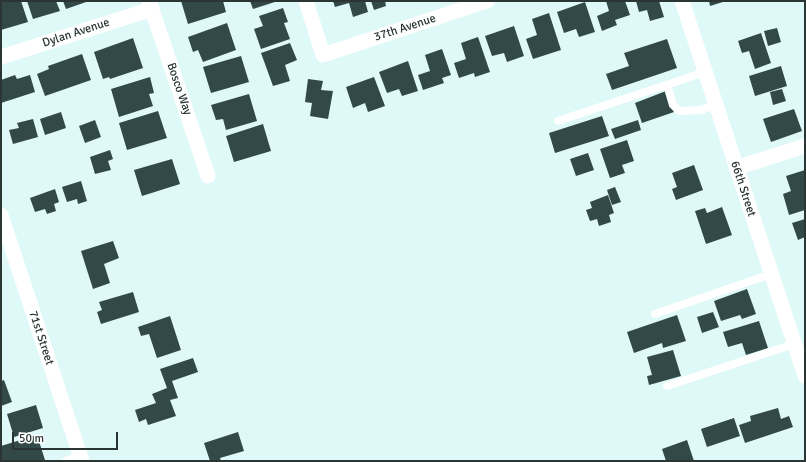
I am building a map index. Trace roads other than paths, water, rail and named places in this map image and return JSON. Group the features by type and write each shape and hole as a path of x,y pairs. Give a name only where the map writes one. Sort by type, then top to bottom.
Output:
{"street":[{"name":"37th Avenue","path":"306,1 323,55 487,1"},
{"name":"66th Street","path":"682,1 805,376"},
{"name":"Dylan Avenue","path":"1,57 151,5"},
{"name":"Bosco Way","path":"151,5 208,176"},
{"path":"736,168 805,146"},
{"name":"71st Street","path":"1,215 81,459"}],"lane":[{"path":"558,121 705,72"},
{"path":"667,85 673,105 679,111 701,110 716,104"},
{"path":"655,314 772,274"},
{"path":"667,386 794,344"},
{"path":"66,461 81,459"}]}
